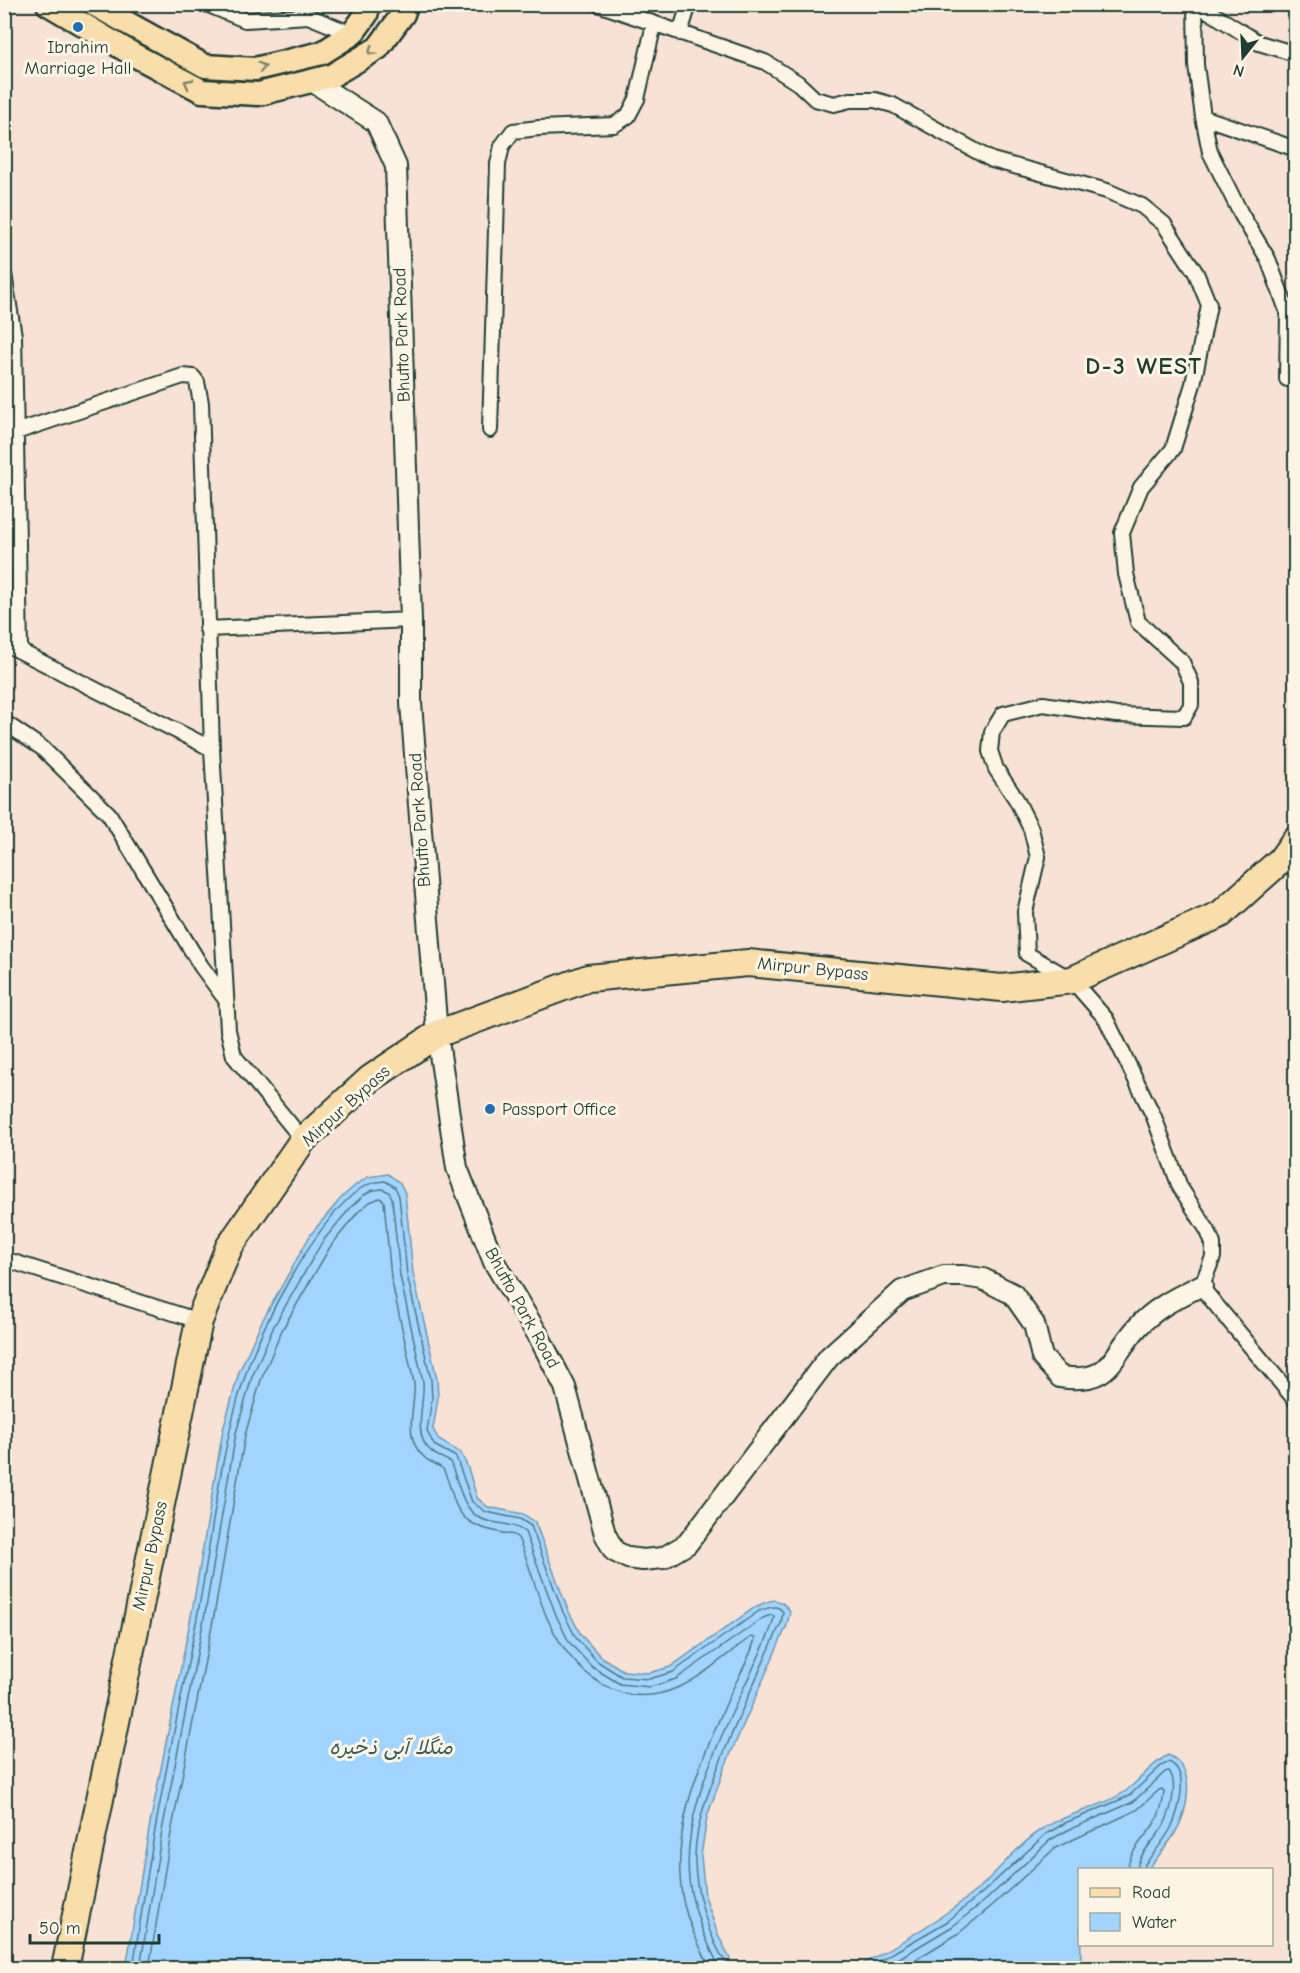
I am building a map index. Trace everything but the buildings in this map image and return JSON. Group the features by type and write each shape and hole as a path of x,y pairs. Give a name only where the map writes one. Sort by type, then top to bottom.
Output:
{"highway":[{"name":"Mirpur Bypass","path":"65,1968 199,1321 230,1247 303,1140 370,1079 437,1034 588,978 748,963 1002,988 1072,980 1221,914 1281,860 1296,839"}],"main road":[{"path":"48,4 136,56 202,91 259,94 331,76 378,48 403,14 406,4"},
{"path":"93,4 205,66 255,69 322,52 352,34 366,15 369,4"}],"street":[{"path":"206,4 245,20 308,16 352,34"},
{"path":"598,4 765,62 798,83 815,99 834,104 850,100 875,100 892,105 992,160 1107,191 1142,206 1164,224 1196,273 1209,305 1193,384 1173,449 1141,487 1122,532 1126,574 1138,622 1182,663 1191,682 1191,705 1184,717 1162,717 1116,715 1043,704 1004,714 992,732 990,750 996,769 1016,798 1030,829 1038,857 1025,912 1027,954 1072,980 1106,1019 1154,1117 1180,1187 1208,1231 1213,1244 1213,1257 1202,1286 1296,1401"},
{"path":"680,33 688,4"},
{"path":"1196,4 1259,43 1296,54"},
{"path":"1196,4 1196,65 1210,152 1241,214 1268,259 1288,314 1287,379"},
{"path":"490,430 498,164 502,146 513,131 614,125 628,116 637,99 654,24"},
{"name":"Bhutto Park Road","path":"312,81 376,122 396,166 411,620 411,703 437,1034 458,1168 494,1262 538,1335 565,1387 605,1534 614,1551 628,1558 643,1560 663,1558 687,1544 830,1357 902,1291 944,1276 963,1276 983,1280 1013,1294 1034,1324 1042,1357 1060,1377 1078,1380 1091,1377 1107,1369 1136,1328 1168,1302 1202,1286"},
{"path":"1203,117 1296,149"},
{"path":"4,274 14,336 20,649"},
{"path":"16,432 183,376 193,376 197,382 201,404 212,749 228,1030 234,1056 303,1140"},
{"path":"207,629 411,620"},
{"path":"4,643 20,649 212,749"},
{"path":"4,722 42,748 109,814 201,966 226,1000"},
{"path":"4,1259 199,1321"}],"water":[{"name":"منگلا آبی ذخیرہ","path":"388,1174 400,1183 405,1193 413,1273 437,1379 438,1398 433,1429 439,1440 461,1453 477,1498 488,1507 523,1514 535,1522 568,1610 581,1635 601,1657 624,1671 649,1673 670,1667 757,1606 775,1600 790,1611 787,1625 724,1769 707,1817 701,1856 705,1896 717,1932 732,1963 737,1968 126,1968 149,1829 193,1606 223,1430 239,1372 262,1321 311,1234 342,1197 357,1184 368,1177"},
{"path":"1168,1755 1184,1770 1188,1791 1183,1815 1174,1835 1149,1868 1078,1868 1078,1946 1081,1946 1081,1968 855,1968 918,1932 963,1901 1044,1828 1117,1796 1127,1790"}],"place":[{"name":"Ibrahim Marriage Hall","path":"78,27"},
{"name":"Passport Office","path":"490,1109"}],"district":[{"name":"D-3 WEST","path":"1144,366"}]}
